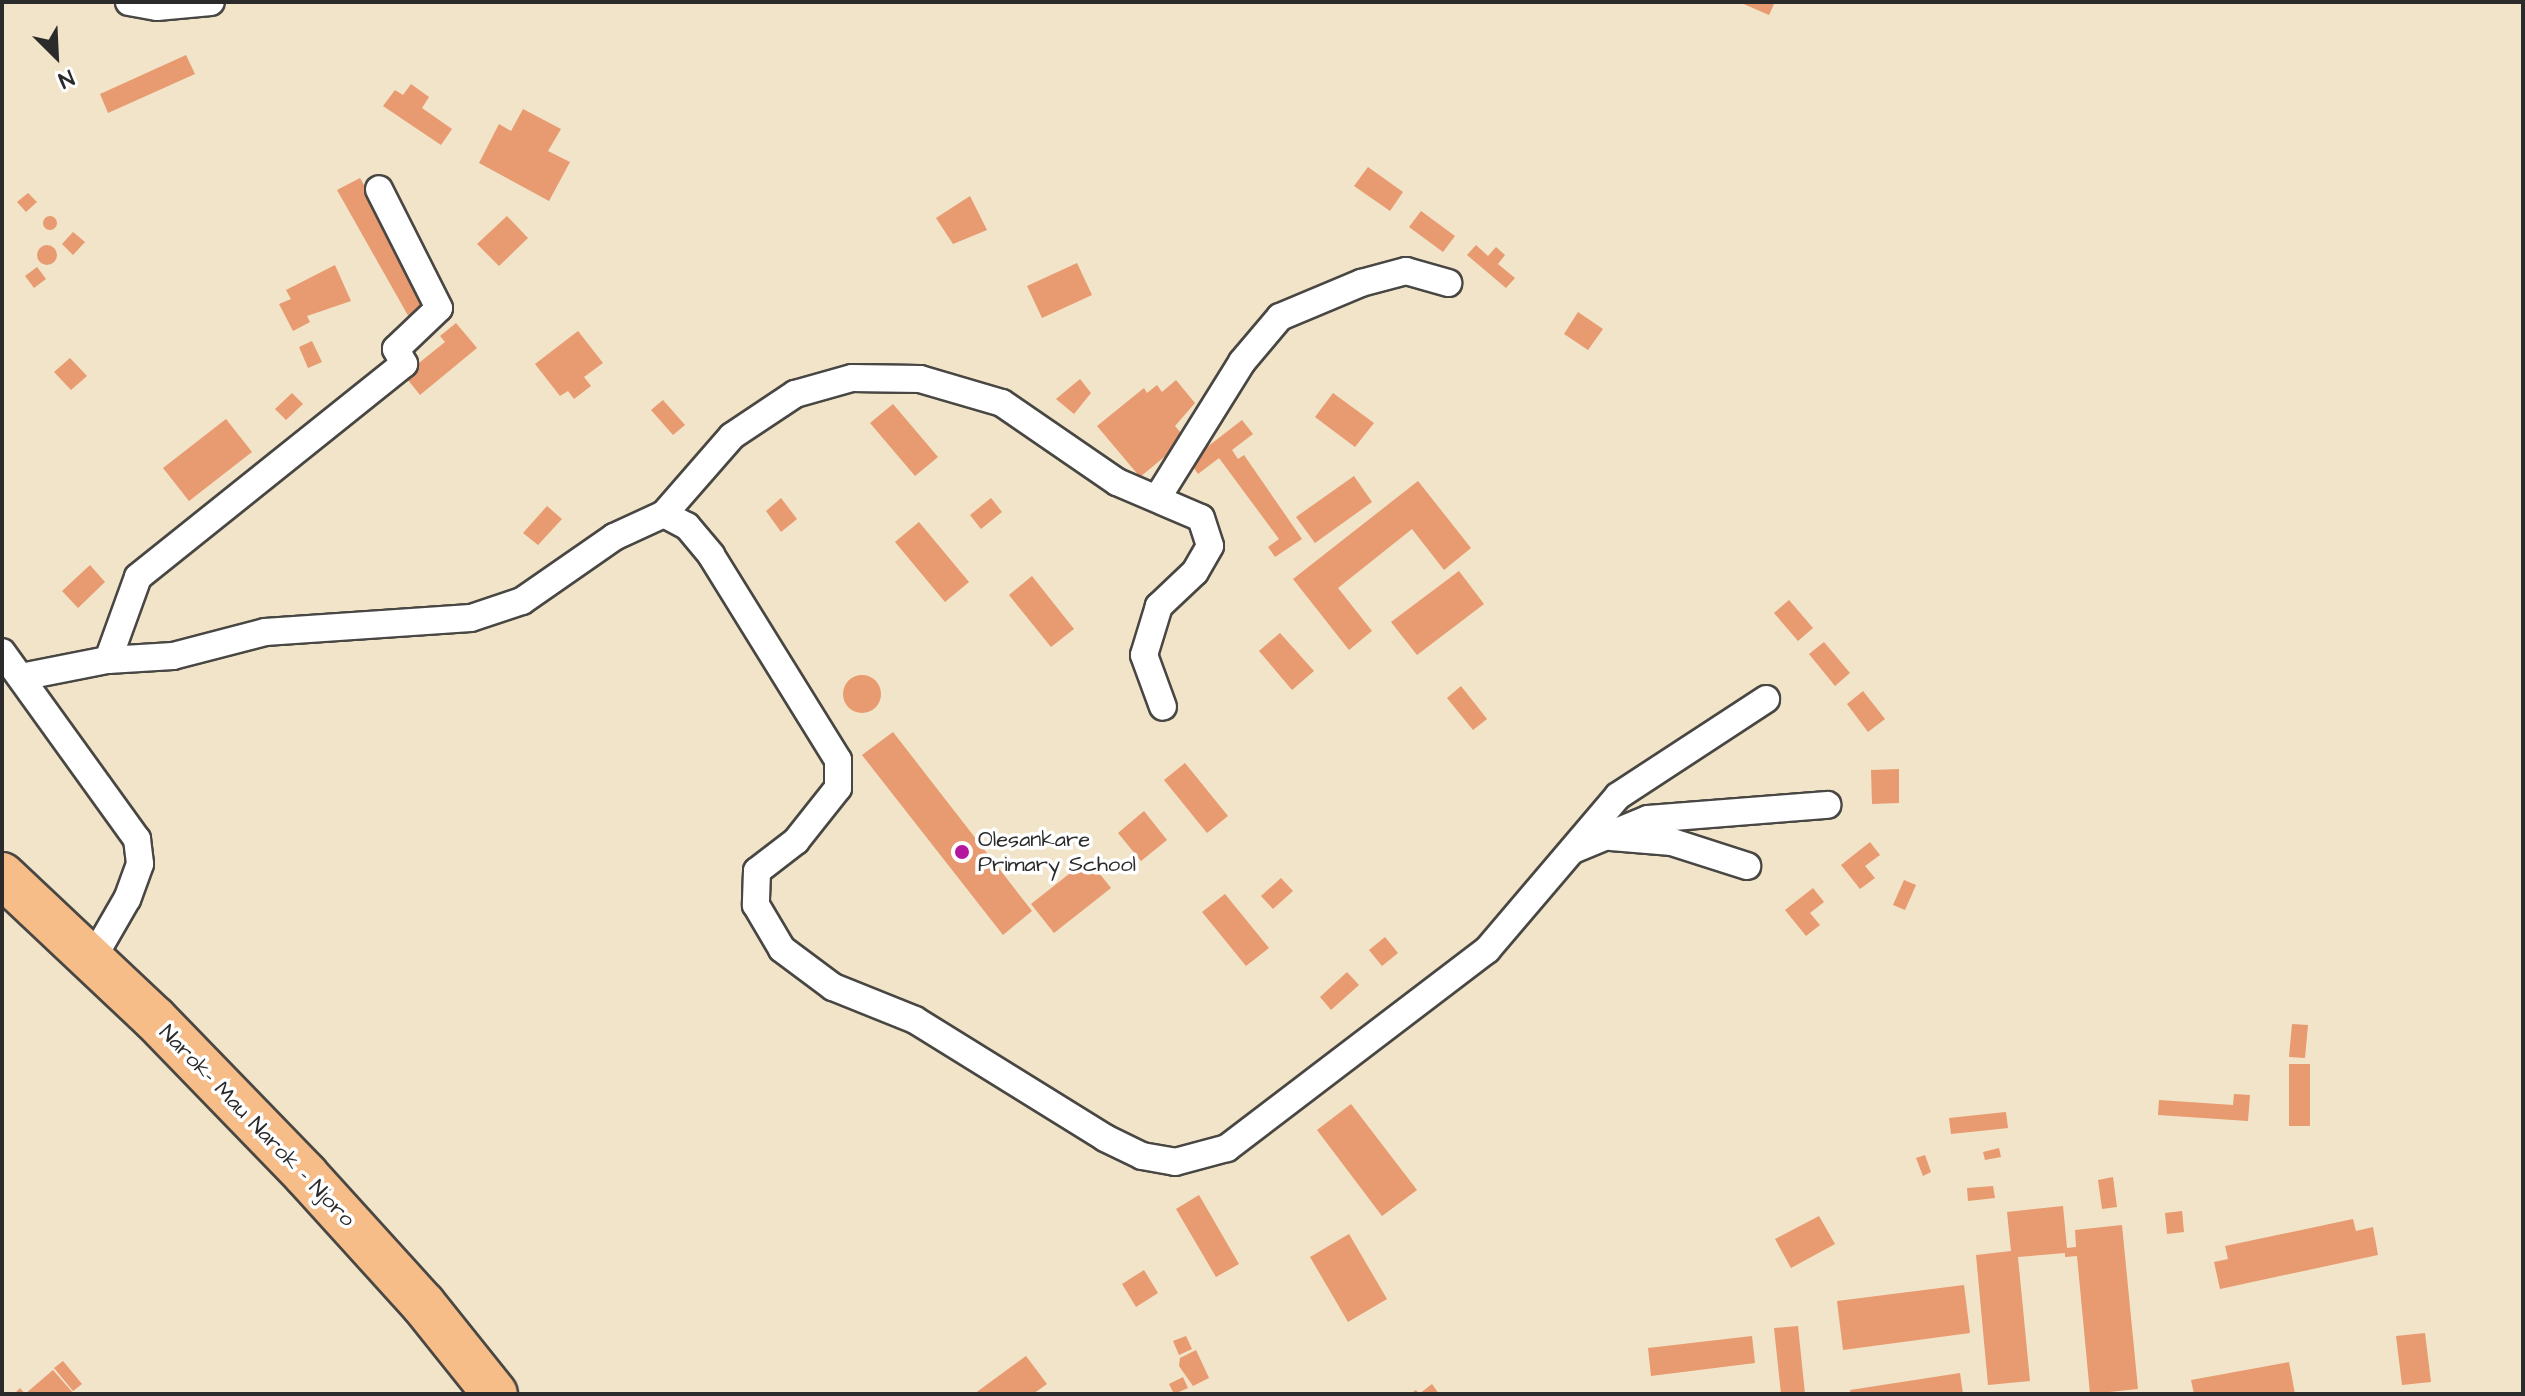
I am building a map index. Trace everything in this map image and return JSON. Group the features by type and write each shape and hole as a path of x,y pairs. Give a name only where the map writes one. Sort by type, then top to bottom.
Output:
{"highway":[{"name":"Narok- Mau Narok - Njoro","path":"2,875 93,958 355,1227 495,1394"}],"street":[{"path":"129,2 157,7 211,2"},
{"path":"108,660 138,577 394,376 404,364 396,349 439,308 379,189"},
{"path":"1158,497 1242,362 1280,317 1406,271 1448,283"},
{"path":"21,677 108,660 173,656 265,632 471,618 522,601 614,537 664,514 732,436 795,394 852,378 920,379 1002,403 1117,482 1201,518 1210,546 1195,572 1159,606 1144,655 1163,707"},
{"path":"664,514 687,526 711,555 838,760 838,788 796,841 757,871 756,905 782,949 833,987 915,1020 1055,1109 1142,1156 1175,1162 1239,1139 1487,950 1566,853 1618,796 1766,699"},
{"path":"2,652 137,839 140,864 127,899 93,958"},
{"path":"1566,853 1648,819 1827,805"},
{"path":"1607,836 1672,842 1747,866"}],"building":[{"path":"1739,2 1775,2 1769,15"},
{"path":"186,55 195,74 108,113 100,94"},
{"path":"411,84 429,97 422,108 452,129 441,145 383,106 395,90 403,95"},
{"path":"523,109 561,129 548,151 570,162 549,201 479,163 499,124 511,131"},
{"path":"1368,167 1403,192 1390,211 1354,186"},
{"path":"360,178 432,306 410,319 337,190"},
{"path":"28,193 37,202 26,212 17,202"},
{"path":"970,196 987,230 953,244 936,218"},
{"path":"1421,211 1455,236 1443,252 1409,227"},
{"path":"50,216 57,223 50,230 43,223"},
{"path":"507,216 528,238 499,266 477,244"},
{"path":"73,232 85,242 73,255 62,244"},
{"path":"43,245 51,245 57,255 51,265 43,265 37,259 37,251"},
{"path":"1476,245 1488,256 1496,247 1505,255 1498,264 1515,278 1506,288 1467,255"},
{"path":"1077,263 1092,295 1042,318 1027,286"},
{"path":"335,265 351,301 307,316 310,322 293,331 279,304 291,299 286,290"},
{"path":"37,267 46,279 34,288 25,276"},
{"path":"1578,312 1603,329 1588,350 1564,334"},
{"path":"456,323 477,348 420,395 404,375 445,342 440,336"},
{"path":"578,331 603,363 584,377 591,386 574,399 568,391 560,396 535,364"},
{"path":"312,341 322,362 308,368 299,347"},
{"path":"70,358 87,376 71,390 54,372"},
{"path":"1080,379 1091,393 1074,414 1056,399"},
{"path":"1176,380 1195,403 1175,426 1186,439 1140,477 1097,426 1144,388 1147,393 1157,385 1162,392"},
{"path":"292,393 303,404 286,420 275,409"},
{"path":"1333,393 1374,423 1355,447 1315,417"},
{"path":"663,400 685,425 673,435 651,410"},
{"path":"893,404 938,457 915,476 870,423"},
{"path":"226,419 252,452 189,501 163,468"},
{"path":"1242,420 1253,434 1232,450 1238,459 1244,455 1302,539 1275,557 1268,547 1279,539 1219,458 1198,474 1189,461"},
{"path":"1354,476 1372,502 1315,543 1296,517"},
{"path":"1418,481 1471,548 1444,570 1412,529 1338,588 1372,631 1349,650 1293,579"},
{"path":"781,498 797,519 781,532 766,511"},
{"path":"991,498 1002,512 981,529 970,515"},
{"path":"547,506 562,519 538,545 523,533"},
{"path":"919,522 969,582 945,602 895,542"},
{"path":"90,565 105,582 78,608 62,591"},
{"path":"1459,571 1484,604 1417,655 1391,622"},
{"path":"1032,576 1074,629 1051,647 1009,595"},
{"path":"1789,600 1813,628 1798,641 1774,613"},
{"path":"1280,633 1314,671 1292,690 1259,651"},
{"path":"1824,642 1850,673 1835,686 1809,654"},
{"path":"862,675 875,681 881,694 875,707 862,713 849,707 843,694 849,681"},
{"path":"1461,686 1487,719 1473,730 1447,698"},
{"path":"1863,691 1885,719 1868,732 1847,704"},
{"path":"893,732 1032,911 1003,935 862,755"},
{"path":"1185,763 1228,816 1207,833 1164,780"},
{"path":"1899,769 1899,803 1872,804 1871,770"},
{"path":"1144,811 1167,840 1141,861 1118,833"},
{"path":"1870,842 1880,855 1865,866 1875,878 1860,889 1841,865"},
{"path":"1088,859 1111,888 1054,933 1031,904"},
{"path":"1281,878 1293,891 1273,909 1261,896"},
{"path":"1904,880 1916,885 1905,910 1893,905"},
{"path":"1813,888 1824,902 1810,913 1820,925 1806,936 1785,910"},
{"path":"1225,894 1269,948 1246,966 1202,912"},
{"path":"1385,937 1398,953 1382,966 1369,950"},
{"path":"1347,972 1359,985 1331,1010 1320,997"},
{"path":"2292,1024 2308,1025 2305,1058 2289,1057"},
{"path":"2289,1064 2310,1064 2310,1126 2289,1126"},
{"path":"2234,1094 2250,1095 2248,1121 2158,1115 2159,1100 2233,1105"},
{"path":"1351,1104 1417,1190 1382,1216 1317,1130"},
{"path":"2006,1112 2008,1128 1951,1134 1949,1118"},
{"path":"1999,1148 2001,1157 1985,1160 1983,1152"},
{"path":"1925,1155 1931,1172 1923,1176 1916,1158"},
{"path":"2113,1177 2117,1207 2102,1209 2098,1180"},
{"path":"1993,1186 1995,1198 1968,1201 1967,1188"},
{"path":"1199,1195 1239,1264 1216,1277 1176,1209"},
{"path":"2063,1206 2067,1248 2076,1247 2075,1230 2122,1225 2138,1389 2090,1394 2077,1256 2065,1257 2065,1253 2018,1257 2030,1381 1988,1385 1976,1255 2011,1251 2007,1212"},
{"path":"2182,1211 2184,1232 2167,1234 2165,1213"},
{"path":"1819,1216 1835,1244 1791,1268 1775,1239"},
{"path":"2353,1219 2356,1231 2373,1227 2378,1255 2220,1289 2214,1262 2228,1259 2225,1246"},
{"path":"1349,1234 1387,1299 1348,1322 1310,1257"},
{"path":"1144,1270 1158,1293 1136,1307 1122,1284"},
{"path":"1964,1285 1970,1333 1843,1350 1837,1301"},
{"path":"1798,1326 1805,1394 1781,1394 1774,1328"},
{"path":"2425,1333 2431,1382 2402,1385 2396,1336"},
{"path":"1186,1336 1192,1349 1179,1355 1173,1341"},
{"path":"1752,1336 1755,1363 1651,1376 1648,1348"},
{"path":"1196,1350 1209,1378 1193,1386 1179,1366 1180,1358"},
{"path":"1026,1356 1047,1384 1033,1394 974,1394"},
{"path":"63,1361 82,1384 73,1391 54,1368"},
{"path":"2289,1362 2295,1394 2194,1394 2191,1380"},
{"path":"53,1370 74,1394 25,1394"},
{"path":"1960,1373 1963,1394 1851,1394 1850,1390"},
{"path":"1183,1377 1188,1388 1174,1394 1169,1384"},
{"path":"1432,1384 1439,1394 1419,1394"}],"place":[{"name":"Olesankare Primary School","path":"962,852"}]}
